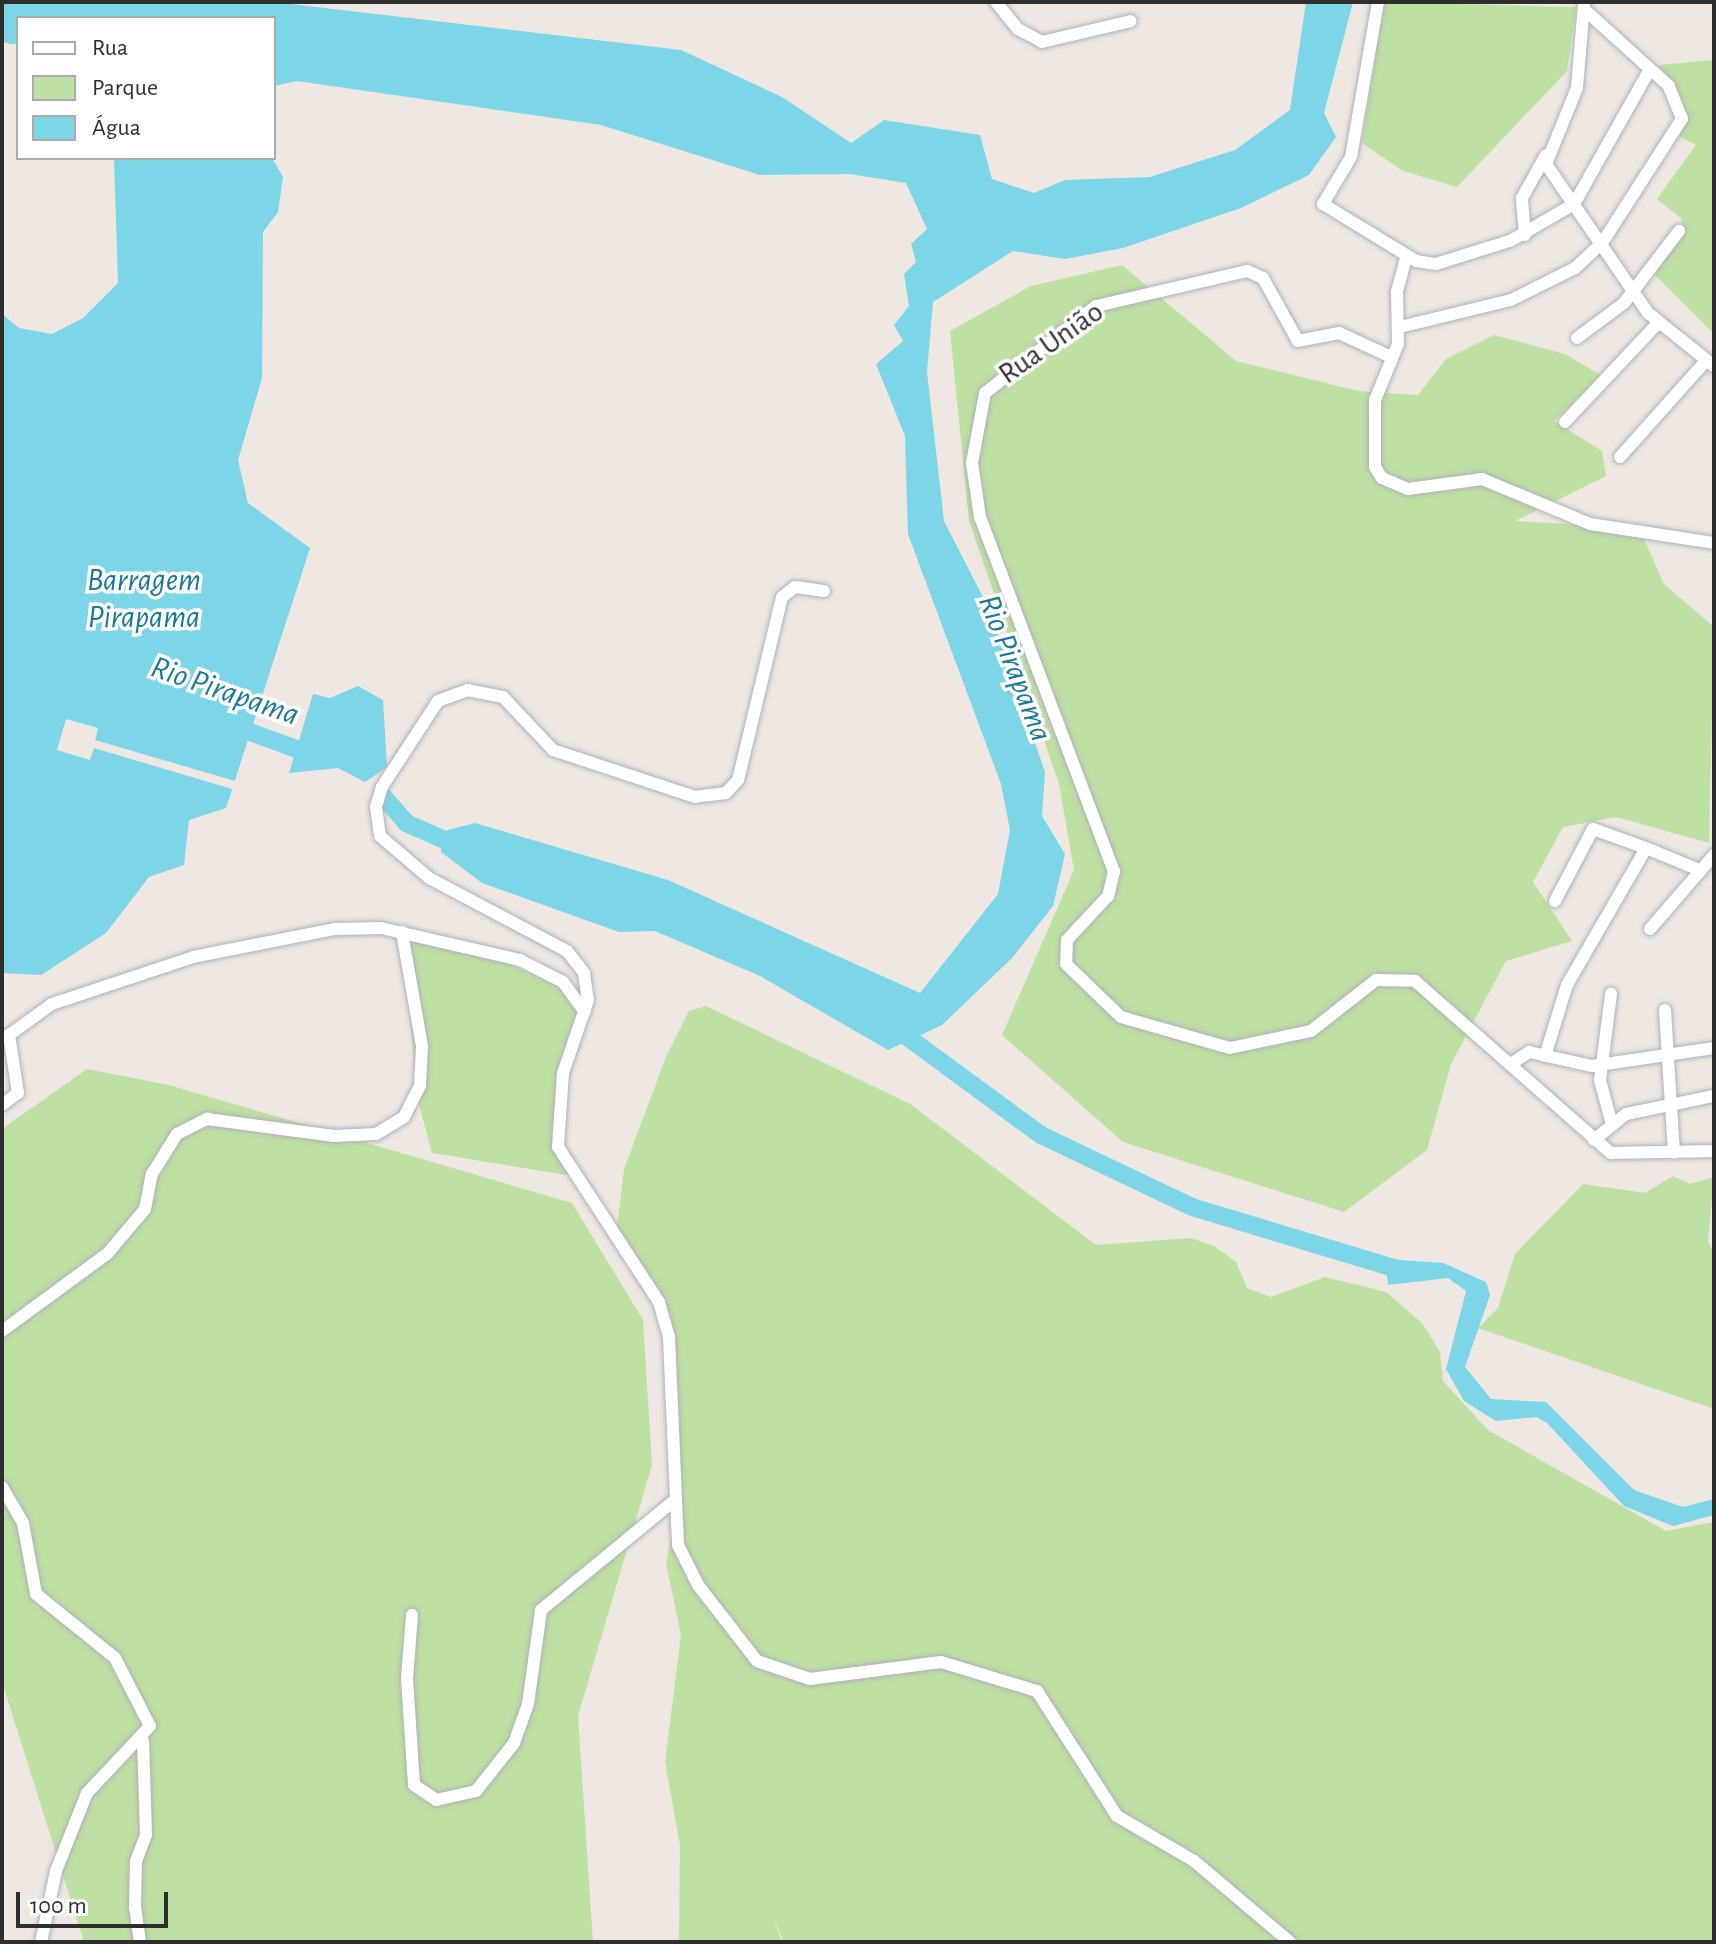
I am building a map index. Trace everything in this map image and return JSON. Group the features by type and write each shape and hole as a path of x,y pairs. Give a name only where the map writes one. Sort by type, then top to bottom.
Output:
{"street":[{"path":"996,2 1018,29 1042,42 1131,21"},
{"path":"1378,2 1351,157 1324,201 1332,214 1406,258 1436,264 1525,235 1574,204 1649,71"},
{"path":"1400,327 1529,294 1602,243 1683,116 1669,86 1649,71 1584,6"},
{"path":"1525,235 1522,198 1577,88 1575,58 1584,6"},
{"path":"1546,155 1574,204 1636,287 1658,323 1709,364 1620,457"},
{"path":"1577,338 1636,287 1679,231"},
{"path":"1406,258 1397,292 1400,327 1375,400 1375,467 1388,482 1417,488 1482,479 1590,524 1714,543"},
{"name":"Rua União","path":"1389,356 1339,333 1298,341 1263,278 1251,272 1119,298 1076,319 990,386 979,412 973,479 999,578 1114,871 1108,896 1063,951 1090,995 1152,1030 1230,1048 1311,1031 1376,980 1415,981 1435,995 1511,1064"},
{"path":"1565,422 1658,323"},
{"path":"824,591 795,587 782,597 738,780 719,796 695,797 553,750 503,697 468,690 438,701 382,787 376,819 385,845 429,878 567,951 584,973 585,1012 563,1073 556,1137 565,1164 666,1321 675,1500 686,1564 765,1667 810,1679 941,1662 1037,1691 1117,1816 1225,1884 1290,1942"},
{"path":"1555,901 1593,829 1697,869"},
{"path":"1545,1056 1567,985 1646,848"},
{"path":"1650,929 1697,869 1714,855"},
{"path":"2,1105 18,1093 9,1035 52,1004 228,949 358,926 402,932 520,960 563,982 585,1012"},
{"path":"2,1331 108,1253 145,1209 152,1174 177,1134 207,1119 334,1136 376,1134 404,1117 420,1085 422,1046 402,932"},
{"path":"1611,994 1601,1065 1611,1121"},
{"path":"1665,1010 1664,1058 1674,1153"},
{"path":"1714,1048 1664,1058 1601,1065 1523,1053 1511,1064 1594,1140 1618,1156 1714,1151"},
{"path":"1594,1140 1611,1121 1670,1102 1714,1096"},
{"path":"2,1487 23,1523 36,1594 53,1615 115,1658 150,1726 143,1741 87,1793 56,1871 41,1942"},
{"path":"412,1615 407,1679 414,1785 436,1800 476,1791 514,1743 528,1704 541,1610 675,1500"},
{"path":"140,1942 135,1907 136,1861 146,1835 143,1741"}],"green space":[{"path":"1384,2 1576,7 1567,71 1457,187 1403,171 1362,143"},
{"path":"1714,60 1714,334 1654,274 1684,233 1681,218 1657,199 1696,145 1677,135 1687,117 1659,65"},
{"path":"1122,265 1236,361 1358,391 1418,395 1446,359 1494,335 1565,354 1602,376 1554,421 1602,451 1606,476 1515,521 1639,528 1664,584 1714,627 1709,843 1616,817 1563,827 1533,882 1572,941 1506,961 1451,1064 1427,1150 1344,1212 1123,1142 1002,1035 1074,870 1059,784 969,521 950,331 1031,286"},
{"path":"403,934 475,948 588,1000 554,1120 573,1176 432,1153 417,1097"},
{"path":"706,1006 910,1104 1096,1245 1191,1238 1214,1246 1236,1262 1247,1288 1271,1297 1325,1277 1386,1292 1422,1323 1440,1352 1443,1381 1488,1430 1666,1531 1714,1522 1714,1942 784,1942 772,1916 782,1942 679,1942 680,1845 665,1762 681,1635 666,1563 676,1511 666,1321 616,1237 624,1169 666,1057 689,1011"},
{"path":"87,1069 169,1085 572,1203 643,1320 652,1465 578,1716 593,1942 84,1942 2,1682 2,1129"},
{"path":"1673,1176 1690,1184 1714,1177 1708,1241 1714,1253 1714,1409 1478,1328 1498,1308 1515,1254 1583,1184 1645,1193"}],"water":[{"path":"2,2 274,2 681,50 782,97 851,143 884,120 980,135 992,179 1034,193 1065,180 1150,177 1235,150 1290,110 1306,2 1353,2 1324,113 1336,137 1309,175 1241,208 1123,248 1065,259 1013,251 933,302 927,372 944,521 989,609 1045,772 1042,816 1065,854 1053,906 1012,958 942,1025 888,1050 760,976 655,931 619,932 482,883 441,852 444,831 475,823 668,880 920,993 998,894 1010,830 1001,784 908,534 905,436 876,364 903,341 894,325 909,306 904,274 916,262 911,244 927,229 906,183 850,174 760,175 601,125 297,81 276,86 276,16 16,16 16,44 2,41"},
{"name":"Barragem Pirapama","path":"114,160 273,160 283,177 278,212 263,232 262,378 238,460 248,503 310,548 226,808 189,820 184,865 149,877 106,933 41,975 2,973 2,314 19,328 52,334 83,318 118,283"},
{"path":"358,686 383,700 387,767 365,782 338,768 289,773 313,694 330,698"},
{"path":"1385,1259 1443,1263 1486,1282 1490,1295 1465,1367 1491,1399 1546,1402 1634,1490 1683,1507 1714,1499 1714,1515 1673,1526 1624,1506 1547,1423 1536,1417 1496,1421 1464,1401 1446,1369 1466,1291 1448,1278 1388,1285"}],"pier":[{"path":"66,719 98,728 95,740 235,781 232,789 94,748 90,760 57,750"}],"waterway":[{"name":"Rio Pirapama","path":"228,724 316,756"},
{"name":"Rio Pirapama","path":"382,795 406,823 463,848"},
{"path":"891,1025 1041,1135 1192,1207 1407,1272"}]}
